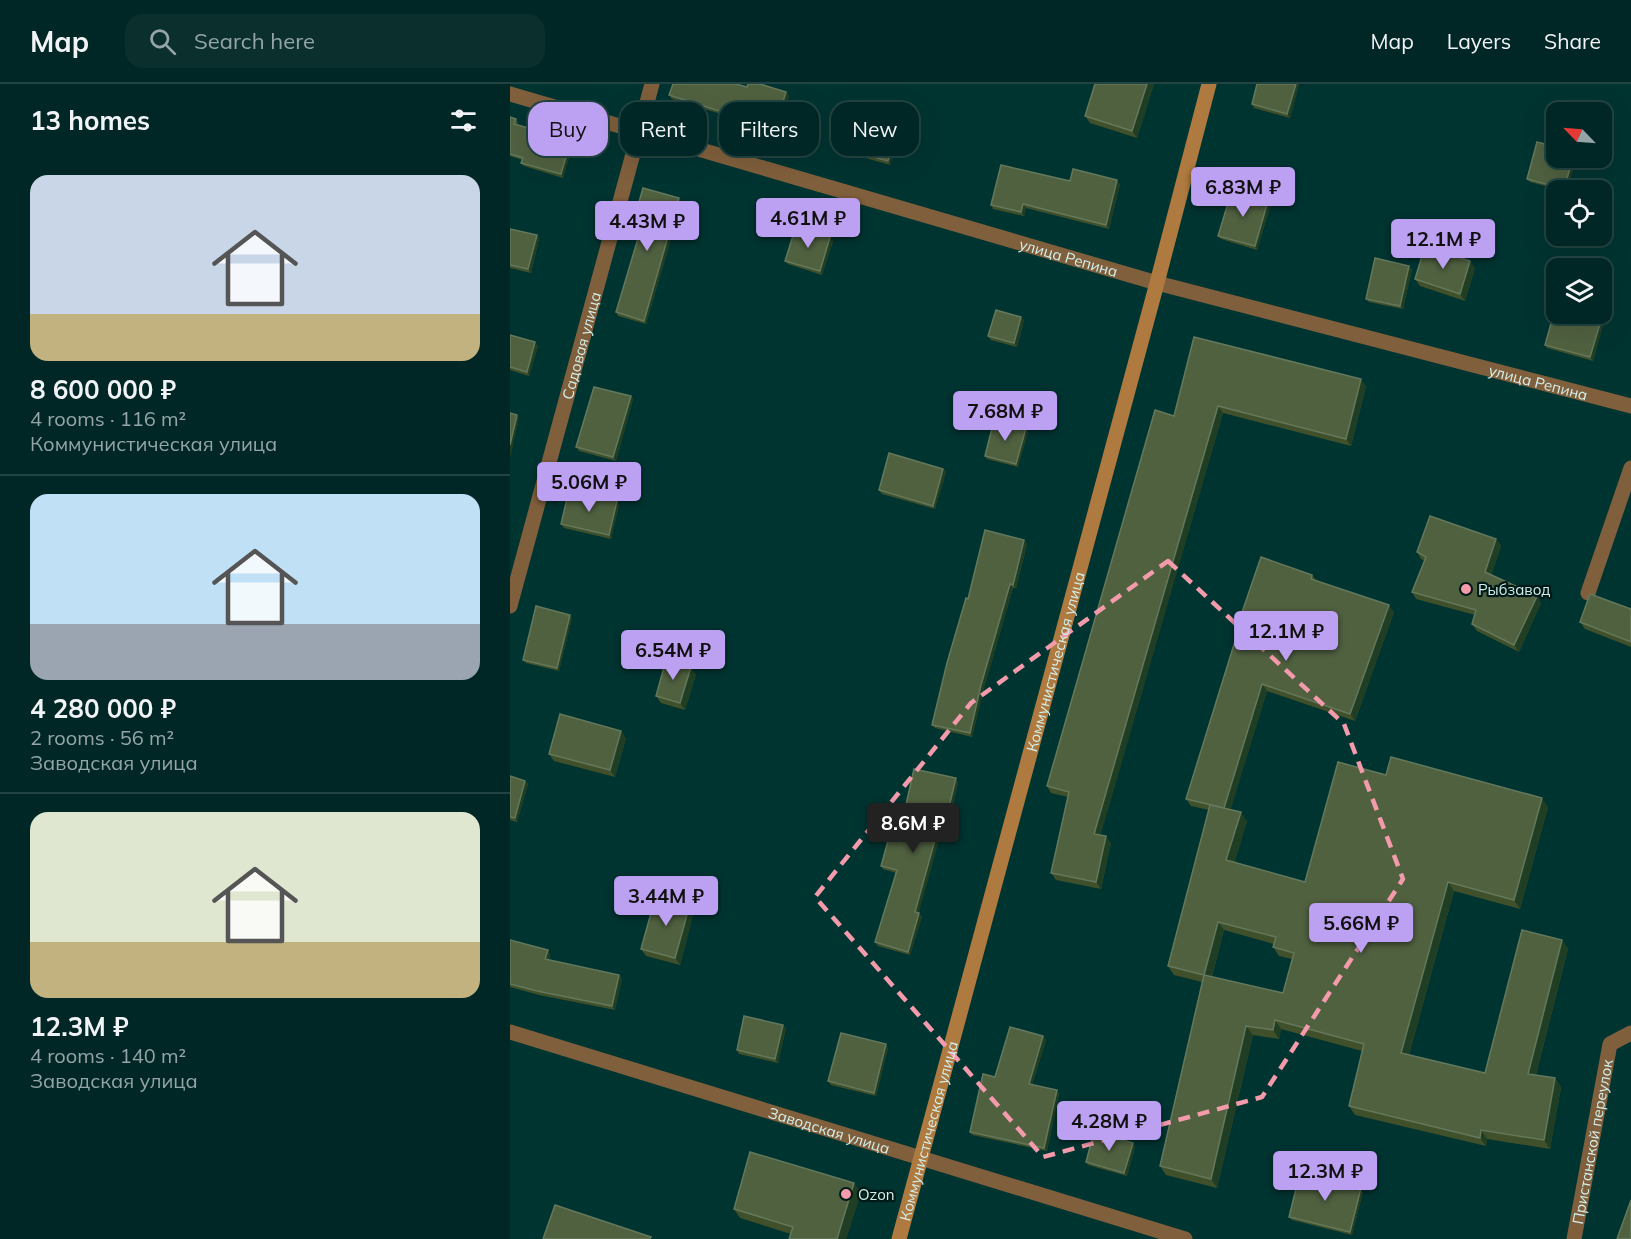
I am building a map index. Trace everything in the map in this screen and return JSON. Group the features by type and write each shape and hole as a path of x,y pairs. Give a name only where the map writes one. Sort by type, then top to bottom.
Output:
{"street":[{"name":"Садовая улица","path":"648,102 652,84"},
{"name":"Коммунистическая улица","path":"899,1239 1209,84"},
{"name":"улица Репина","path":"510,94 620,127"},
{"name":"улица Репина","path":"707,152 1157,283 1631,406"},
{"name":"Садовая улица","path":"510,606 634,156"},
{"path":"1588,593 1631,468"},
{"name":"Заводская улица","path":"510,1032 1185,1239"},
{"name":"Пристанской переулок","path":"1574,1239 1610,1044 1631,1033"}],"highlighted area":[{"path":"1168,561 1344,724 1403,879 1262,1097 1043,1157 815,897 971,703"}],"building":[{"path":"673,84 736,84 747,87 748,84 760,84 786,92 783,102 719,102 719,111 707,107 707,102 691,102 669,95"},
{"path":"1095,84 1147,84 1132,131 1085,116"},
{"path":"1257,84 1296,84 1287,114 1252,104"},
{"path":"510,117 516,119 514,124 528,128 528,156 566,156 561,174 521,163 523,158 510,154"},
{"path":"1537,142 1546,144 1546,168 1570,168 1567,180 1546,180 1546,184 1527,179"},
{"path":"870,156 889,156 888,161"},
{"path":"1001,165 1070,181 1073,169 1117,180 1106,225 1023,204 1021,212 991,205"},
{"path":"643,188 679,198 644,321 616,312 642,225 633,223"},
{"path":"1232,190 1268,201 1255,246 1218,236"},
{"path":"796,226 830,237 820,271 785,261"},
{"path":"510,229 537,235 528,269 510,265"},
{"path":"1425,246 1470,261 1460,294 1415,279"},
{"path":"1375,258 1409,266 1400,306 1366,299"},
{"path":"996,310 1021,317 1014,343 988,336"},
{"path":"1551,324 1600,324 1590,357 1545,345"},
{"path":"510,335 535,342 527,372 510,367"},
{"path":"1194,337 1361,379 1346,439 1218,406 1094,834 1106,836 1096,882 1051,873 1069,792 1047,786 1155,410 1174,416"},
{"path":"594,387 631,396 613,457 576,447"},
{"path":"510,413 517,415 510,445"},
{"path":"994,420 1026,428 1016,464 985,456"},
{"path":"889,453 943,469 933,506 879,490"},
{"path":"569,490 617,501 609,535 561,524"},
{"name":"Рыбзавод","path":"1430,516 1496,539 1485,572 1537,596 1514,645 1472,624 1476,610 1412,592 1426,557 1417,552"},
{"path":"985,530 1024,540 1013,585 1010,584 981,685 970,733 932,725"},
{"path":"1261,557 1312,575 1311,579 1389,605 1350,714 1262,684 1224,808 1186,799 1241,622 1239,621"},
{"path":"1590,594 1631,609 1631,642 1580,622"},
{"path":"536,606 570,615 557,668 523,660"},
{"path":"666,660 691,667 680,703 656,696"},
{"path":"560,714 621,731 610,770 549,754"},
{"path":"1391,757 1542,798 1514,900 1448,882 1401,1053 1485,1073 1522,930 1562,940 1528,1074 1555,1078 1544,1140 1481,1130 1480,1138 1349,1106 1364,1044 1275,1020 1273,1030 1246,1026 1211,1179 1160,1166 1204,975 1168,966 1210,805 1241,812 1226,860 1305,882 1338,762 1386,775","holes":["1218,922 1276,937 1273,947 1294,953 1283,993 1204,975"]},
{"path":"914,769 956,778 946,819 941,818 915,912 919,913 908,952 875,942 897,870 881,866 895,816 903,818"},
{"path":"510,776 525,781 515,818 510,817"},
{"path":"656,895 690,904 675,958 641,949"},
{"path":"510,940 548,950 545,959 619,975 612,1006 510,984"},
{"path":"744,1016 783,1025 775,1059 737,1050"},
{"path":"1010,1027 1043,1036 1029,1084 1057,1090 1044,1148 970,1132 983,1074 995,1077"},
{"path":"841,1033 886,1044 874,1093 828,1081"},
{"path":"1094,1132 1133,1143 1124,1173 1086,1162"},
{"path":"750,1152 854,1183 837,1239 789,1239 793,1227 734,1209"},
{"path":"1300,1173 1361,1188 1350,1232 1289,1217"},
{"path":"1631,1200 1631,1239 1617,1239"},
{"path":"555,1205 651,1237 650,1239 543,1239"}],"place":[{"name":"Рыбзавод","path":"1466,589"},
{"name":"Ozon","path":"846,1194"}]}
